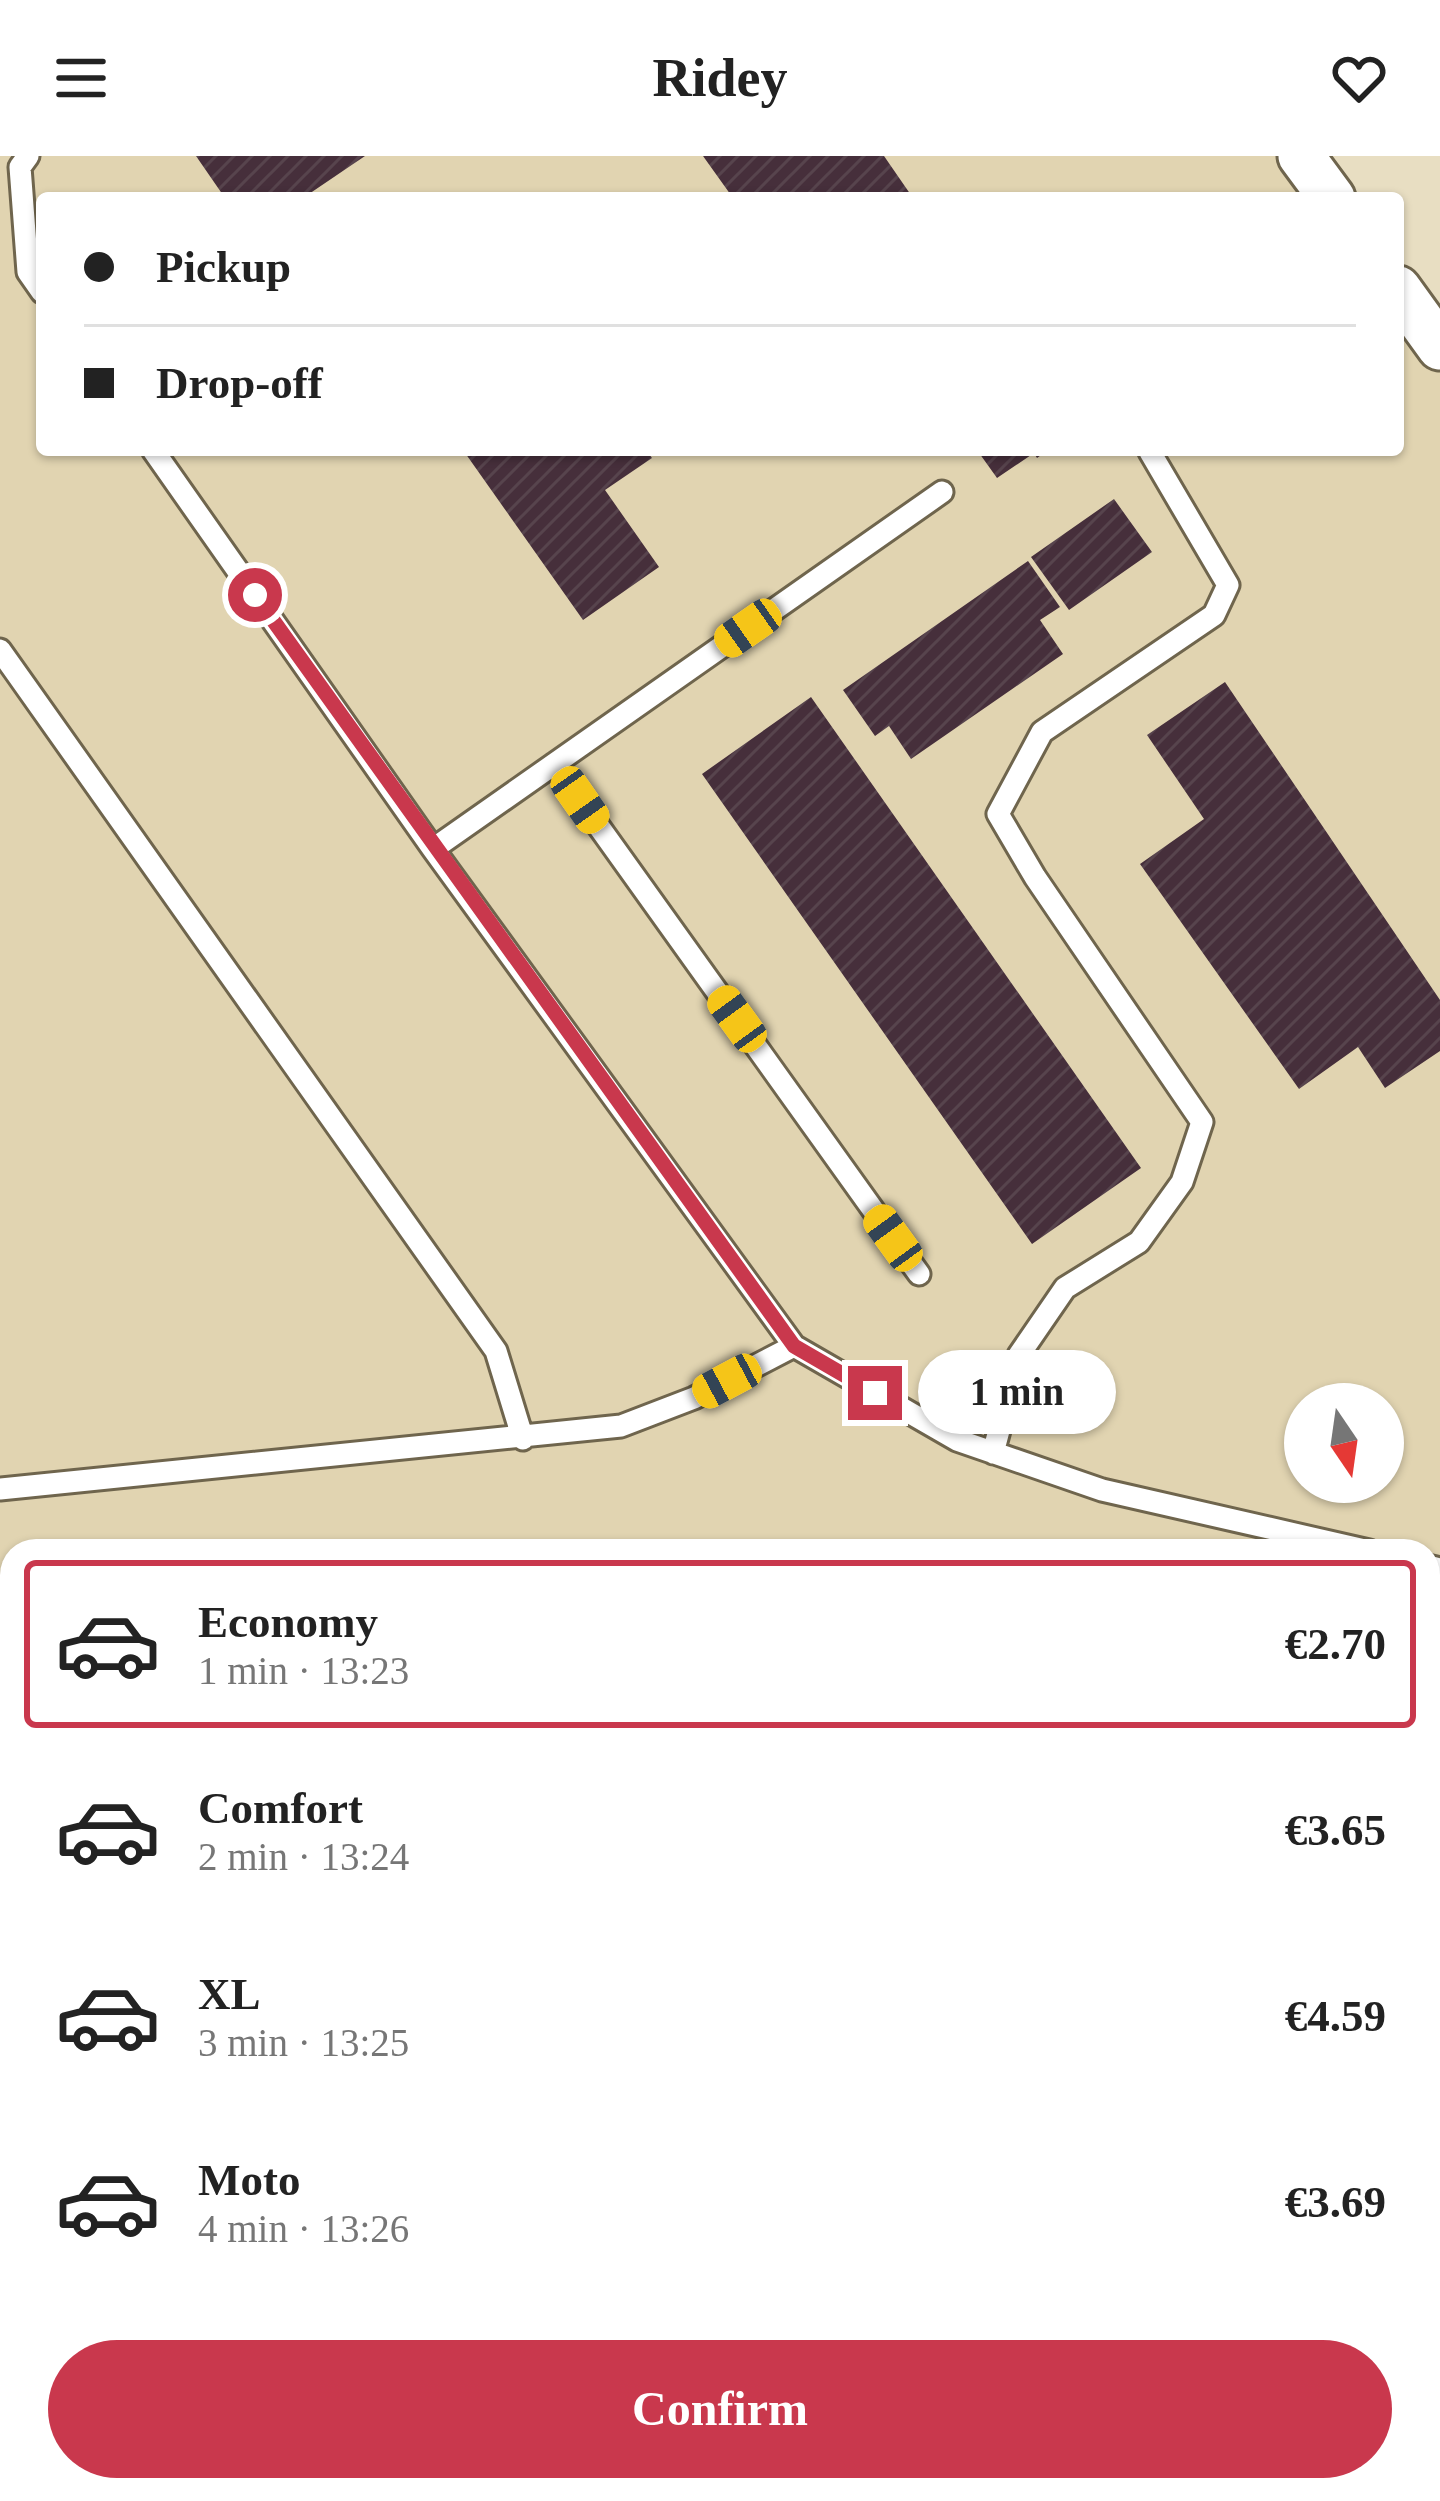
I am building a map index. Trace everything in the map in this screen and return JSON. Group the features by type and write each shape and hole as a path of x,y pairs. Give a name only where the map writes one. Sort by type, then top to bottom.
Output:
{"street":[{"path":"1301,156 1328,192"},
{"path":"1404,297 1440,347"}],"lane":[{"path":"28,156 20,166 28,272 36,283"},
{"path":"157,456 433,849 794,1346 957,1440 1102,1490 1316,1539"},
{"path":"993,1453 1019,1355 1065,1288 1139,1242 1183,1182 1202,1122 1035,877 998,814 1042,732 1214,615 1228,585 1152,456"},
{"path":"433,849 942,492"},
{"path":"0,650 496,1351 524,1439"},
{"path":"554,764 920,1274"},
{"path":"0,1489 621,1426 694,1398 794,1346"}],"shaded area":[{"path":"0,156 1284,156 1311,192 36,192 36,456 1404,456 1404,322 1440,372 1440,1539 0,1539"}],"building":[{"path":"196,156 365,156 312,192 221,192"},
{"path":"703,156 884,156 909,192 729,192"},
{"path":"467,456 652,458 605,490 659,567 583,620"},
{"path":"981,456 1030,456 997,478"},
{"path":"1114,499 1152,552 1069,610 1031,557"},
{"path":"1028,561 1060,607 1040,620 1063,654 911,759 889,726 875,736 843,690"},
{"path":"1225,682 1440,1000 1440,1051 1385,1088 1358,1047 1299,1089 1140,864 1204,819 1147,735"},
{"path":"811,697 1141,1168 1032,1244 702,774"}],"route":[{"path":"255,595 794,1346 875,1393"}]}
